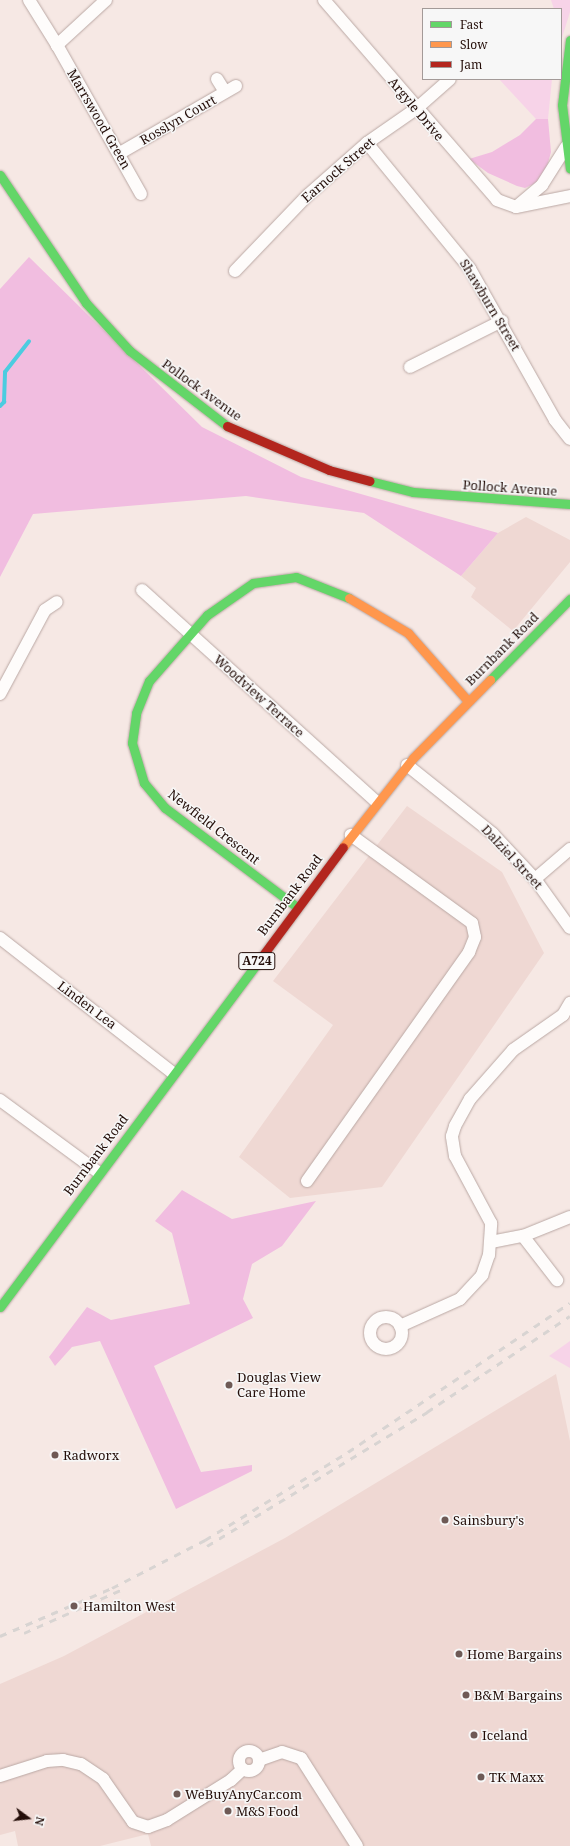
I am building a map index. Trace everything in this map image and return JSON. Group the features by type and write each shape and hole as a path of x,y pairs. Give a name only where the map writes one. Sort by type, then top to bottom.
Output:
{"street":[{"name":"Marrswood Green","path":"29,0 57,45 120,154 141,194"},
{"path":"57,45 106,0"},
{"name":"Argyle Drive","path":"324,0 483,187 497,200 516,207"},
{"path":"570,40 562,105 566,147 570,169"},
{"path":"217,79 225,92"},
{"name":"Earnock Street","path":"235,271 308,195 367,143 416,109 449,80"},
{"name":"Rosslyn Court","path":"120,154 236,86"},
{"name":"Shawburn Street","path":"367,143 470,268 502,321 555,420 570,439"},
{"path":"516,207 542,185 566,147"},
{"name":"Pollock Avenue","path":"0,175 22,212 86,303 130,352 229,427 328,470 413,492 513,502 570,504"},
{"path":"516,207 570,196"},
{"path":"410,367 502,321"},
{"name":"Newfield Crescent","path":"297,907 165,808 144,783 132,743 136,713 149,682 190,634 229,597 253,583 296,577 337,591 408,633 468,701"},
{"name":"Woodview Terrace","path":"142,590 377,802"},
{"name":"Burnbank Road","path":"0,1307 98,1172 377,802 407,765 468,701 570,599"},
{"path":"0,694 46,610 57,602"},
{"name":"Dalziel Street","path":"407,765 493,834 535,879 570,928"},
{"path":"307,1181 469,952 475,937 472,923 351,836"},
{"path":"535,879 570,849"},
{"name":"Linden Lea","path":"0,938 173,1073"},
{"path":"400,1326 460,1299 469,1292 482,1275 491,1242 491,1223 455,1156 452,1136 455,1126 470,1099 513,1050 563,1015 570,1003"},
{"path":"0,1100 98,1172"},
{"path":"491,1242 523,1236 570,1217"},
{"path":"523,1236 557,1280"},
{"path":"243,1769 239,1760 244,1752 253,1752 259,1760"},
{"path":"0,1776 47,1761 80,1764 103,1779 133,1822 148,1827 167,1820 231,1780 243,1769 252,1770 259,1760 282,1752 300,1758 357,1846"}],"shaded area":[{"path":"551,0 570,0 570,12 562,38 562,8 554,8"},
{"path":"500,80 552,80 548,119 536,119"},
{"path":"536,119 548,119 551,152 546,170 536,183 525,188 517,186 488,173 469,159 492,152 520,135"},
{"path":"29,257 202,427 301,477 498,533 461,576 364,513 246,496 33,514 0,577 0,289"},
{"path":"526,517 570,540 570,562 513,631 471,597 476,588 461,576 498,533"},
{"path":"407,806 502,872 544,953 382,1187 290,1198 239,1157 333,1025 273,981"},
{"path":"182,1190 232,1219 316,1201 282,1246 252,1264 243,1299 253,1318 154,1366 201,1472 252,1465 252,1471 176,1509 100,1341 72,1347 55,1366 49,1357 87,1307 111,1320 190,1304 172,1233 155,1221"},
{"path":"570,1341 570,1368 549,1356"},
{"path":"556,1374 570,1441 570,1846 151,1846 148,1834 100,1846 18,1846 15,1831 0,1835 0,1684 64,1656 285,1538"}],"waterway":[{"path":"0,406 4,402 5,372 29,341"}],"railway":[{"path":"0,1636 112,1588 205,1540 348,1452 570,1303"},
{"path":"207,1546 427,1412 570,1316"},
{"path":"24,1633 123,1589"}],"traffic: fast":[{"path":"570,40 562,105 570,169"},
{"path":"0,175 86,303 130,351 227,426"},
{"path":"370,481 413,492 570,504"},
{"path":"297,907 165,808 144,783 132,743 136,713 149,681 207,615 253,583 296,577 349,598"},
{"path":"490,680 570,599"},
{"path":"0,1307 257,963"}],"traffic: slow":[{"path":"349,598 408,633 468,701"},
{"path":"343,847 413,758 490,680"}],"traffic: jam":[{"path":"227,426 329,470 370,481"},
{"path":"257,963 343,847"}],"place":[{"name":"Douglas View Care Home","path":"229,1385"},
{"name":"Radworx","path":"55,1455"},
{"name":"Sainsbury's","path":"445,1520"},
{"name":"Hamilton West","path":"74,1606"},
{"name":"Home Bargains","path":"459,1654"},
{"name":"B&M Bargains","path":"466,1695"},
{"name":"Iceland","path":"474,1735"},
{"name":"TK Maxx","path":"481,1777"},
{"name":"WeBuyAnyCar.com","path":"177,1794"},
{"name":"M&S Food","path":"228,1811"}]}
